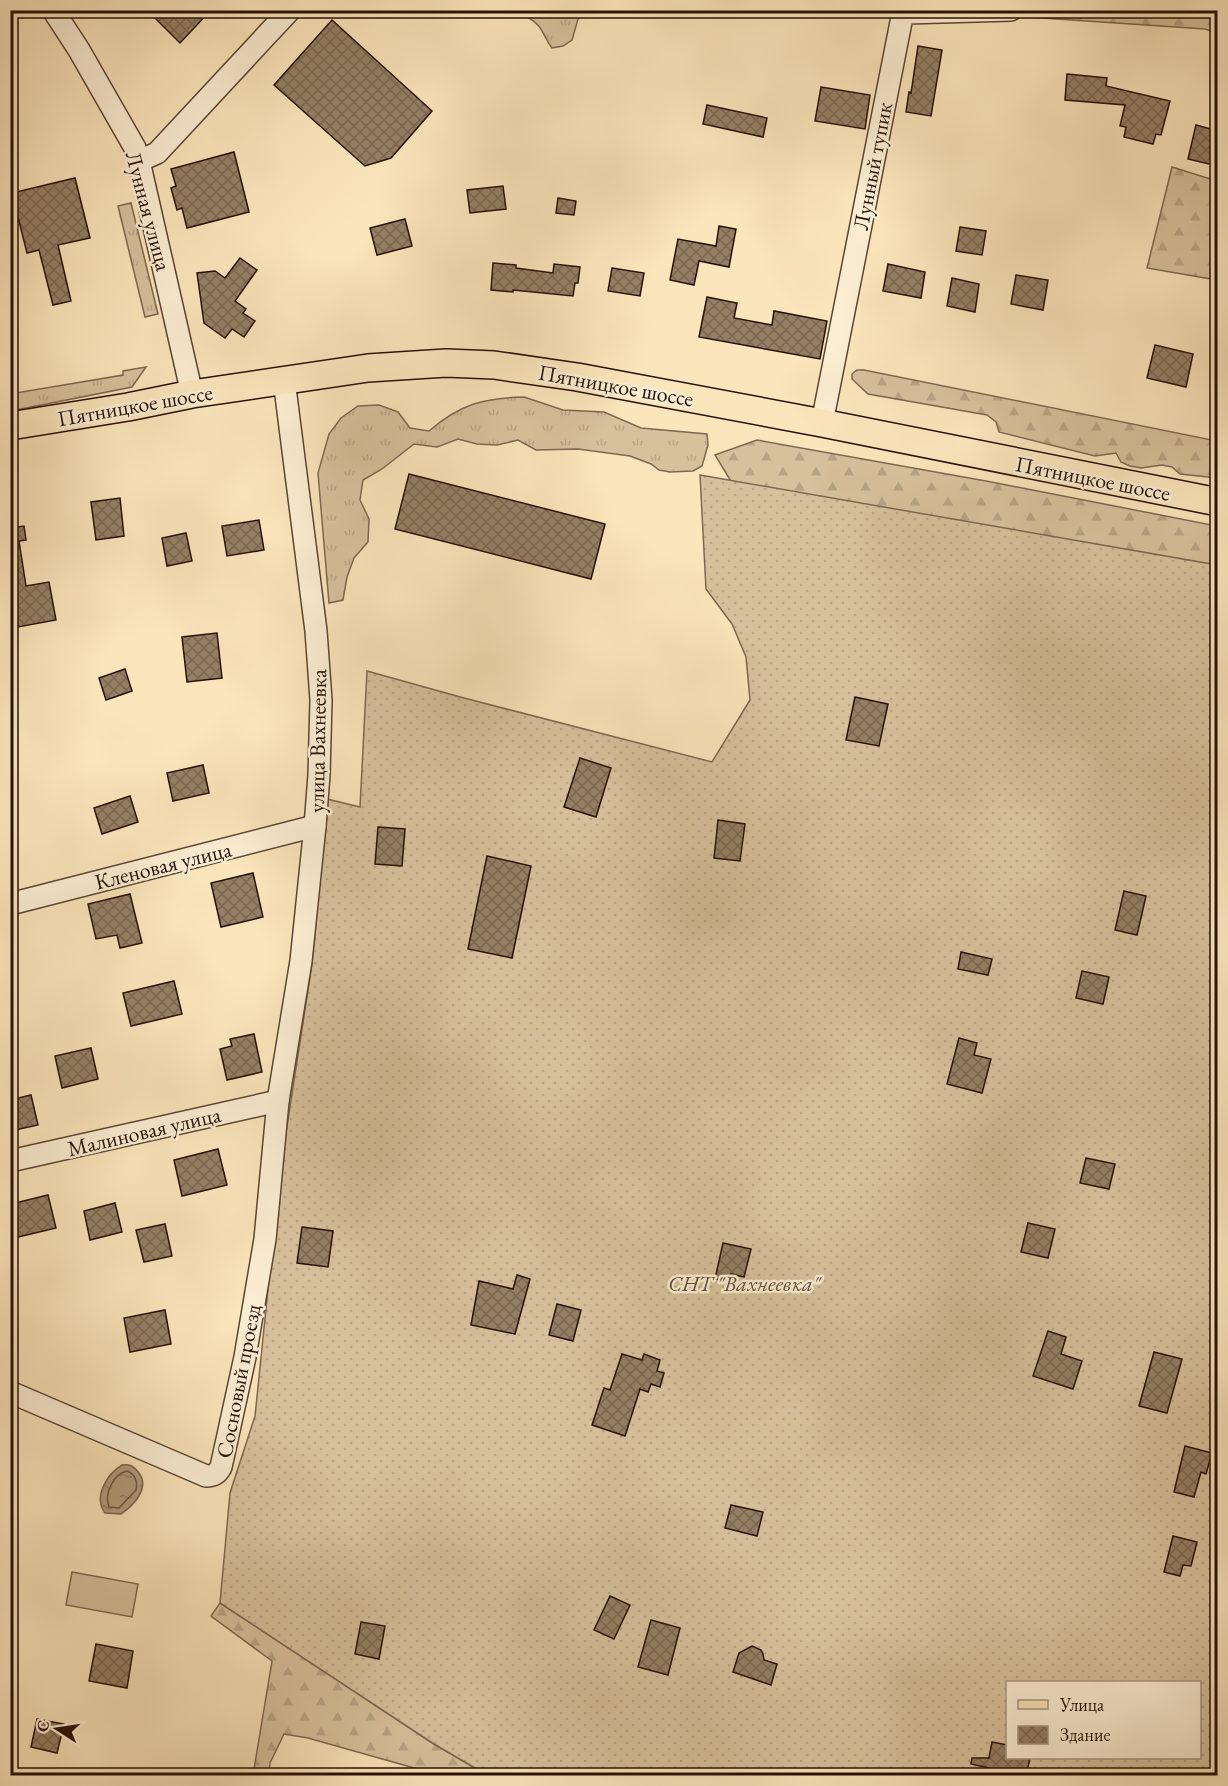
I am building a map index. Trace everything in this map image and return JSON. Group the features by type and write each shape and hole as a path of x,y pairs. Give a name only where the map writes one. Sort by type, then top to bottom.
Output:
{"main road":[{"name":"Пятницкое шоссе","path":"10,426 192,394 368,368 446,363 494,365 588,379 822,423 1218,502"}],"street":[{"name":"Лунная улица","path":"53,10 79,50 135,148 192,394"},
{"path":"139,160 157,153 290,10"},
{"name":"Лунный тупик","path":"822,423 902,17 907,13 1011,10"},
{"name":"улица Вахнеевка","path":"278,1101 301,961 315,826 321,700 314,620 284,380"},
{"name":"Кленовая улица","path":"10,904 315,826"},
{"name":"Малиновая улица","path":"10,1161 278,1101"},
{"name":"Сосновый проезд","path":"10,1392 206,1476 217,1473 221,1467 245,1357 264,1239 278,1101"}],"green space":[{"path":"515,11 584,11 578,19 572,40 563,46 552,48 537,24 527,16"},
{"path":"936,11 1217,11 1217,33 1205,29"},
{"path":"1172,167 1217,181 1217,280 1147,268"},
{"path":"131,203 158,314 145,317 118,206"},
{"path":"146,367 132,387 11,411 11,391 15,389 16,393 123,375 123,371"},
{"path":"857,370 1217,441 1217,478 1180,474 1172,467 1162,465 1141,468 1130,466 1121,462 1116,453 1095,456 999,432 996,422 987,415 868,394 852,379 852,374"},
{"path":"524,397 563,410 604,412 641,428 707,434 708,445 702,466 693,471 670,472 659,470 651,464 630,456 578,449 536,450 518,440 497,445 477,444 458,439 437,447 414,444 382,469 363,480 360,500 369,519 368,542 354,558 347,577 343,600 329,603 318,473 329,434 341,418 358,406 379,405 398,412 410,428 429,431 451,414 473,404"},
{"path":"757,440 1217,526 1217,577 732,483 715,455"},
{"name":"СНТ \"Вахнеевка\"","path":"700,475 1217,565 1217,1775 487,1775 434,1744 220,1603 230,1493 255,1416 280,1172 312,964 327,799 360,807 367,671 712,762 750,700 746,657 732,624 706,589"},
{"path":"72,1572 138,1584 132,1617 66,1605"},
{"path":"220,1603 434,1744 487,1775 439,1775 308,1738 284,1734 270,1763 269,1775 253,1775 272,1661 211,1616"}],"water":[{"path":"122,1465 132,1466 137,1471 142,1479 142,1490 131,1506 121,1514 105,1513 100,1500 103,1486 111,1474"}],"building":[{"path":"163,10 211,10 180,43 155,18"},
{"path":"332,20 432,111 391,158 365,166 274,85"},
{"path":"918,46 942,50 931,116 906,112"},
{"path":"1067,74 1107,78 1106,86 1170,101 1161,135 1156,134 1153,144 1124,137 1126,127 1120,126 1125,105 1065,100"},
{"path":"821,87 870,95 865,129 815,121"},
{"path":"707,105 767,118 763,137 703,124"},
{"path":"1196,125 1218,131 1218,166 1188,159"},
{"path":"234,152 249,212 187,228 182,208 177,210 171,188 176,186 171,169"},
{"path":"75,178 90,238 58,245 71,301 53,305 39,250 27,253 12,193"},
{"path":"503,186 506,209 470,213 467,190"},
{"path":"558,198 576,201 574,215 556,213"},
{"path":"405,219 412,246 377,255 370,228"},
{"path":"719,226 736,229 729,267 699,261 694,285 670,280 678,239 716,246"},
{"path":"960,227 986,231 982,255 956,251"},
{"path":"240,258 257,270 235,301 246,309 243,313 255,321 244,337 232,329 225,338 204,323 197,273 215,271 225,278"},
{"path":"493,263 516,265 516,268 553,273 554,264 580,267 578,283 575,283 573,296 491,290"},
{"path":"888,264 925,272 921,298 883,291"},
{"path":"612,268 644,273 640,296 608,291"},
{"path":"1016,275 1048,280 1043,310 1011,304"},
{"path":"952,278 979,284 975,312 947,306"},
{"path":"707,297 737,303 734,318 772,325 774,311 827,321 820,359 699,337"},
{"path":"1155,345 1193,354 1186,387 1147,378"},
{"path":"409,474 605,524 591,579 395,529"},
{"path":"120,498 124,536 96,540 91,502"},
{"path":"259,520 264,550 227,556 222,526"},
{"path":"24,526 26,540 19,541 26,586 49,582 56,620 18,627 10,589 10,528"},
{"path":"186,533 192,561 167,566 162,538"},
{"path":"217,633 222,678 187,682 182,637"},
{"path":"125,669 132,691 106,700 99,678"},
{"path":"855,697 888,704 879,746 846,740"},
{"path":"580,758 611,768 596,817 564,807"},
{"path":"203,765 209,793 173,801 167,773"},
{"path":"130,796 138,822 102,834 94,808"},
{"path":"718,820 745,824 740,861 714,858"},
{"path":"378,827 405,829 402,866 375,864"},
{"path":"487,856 531,866 512,958 468,949"},
{"path":"253,873 263,917 221,927 211,883"},
{"path":"1124,891 1146,896 1137,935 1115,930"},
{"path":"130,894 142,943 120,948 117,935 96,939 88,904"},
{"path":"961,952 992,959 988,975 958,969"},
{"path":"1082,971 1109,977 1103,1004 1076,998"},
{"path":"174,981 182,1014 131,1026 123,993"},
{"path":"254,1034 262,1072 227,1080 220,1049 232,1046 230,1039"},
{"path":"959,1038 977,1043 974,1055 991,1059 982,1093 947,1084"},
{"path":"91,1048 98,1079 62,1088 55,1056"},
{"path":"31,1095 38,1125 10,1131 10,1100"},
{"path":"218,1149 227,1185 182,1196 174,1160"},
{"path":"1086,1158 1115,1164 1109,1189 1080,1183"},
{"path":"48,1195 56,1228 18,1237 11,1204"},
{"path":"115,1203 122,1232 90,1240 84,1211"},
{"path":"1028,1223 1055,1229 1048,1258 1021,1252"},
{"path":"165,1224 172,1256 144,1262 136,1230"},
{"path":"302,1227 333,1231 328,1267 297,1263"},
{"path":"723,1243 751,1249 744,1277 731,1274 729,1282 715,1279"},
{"path":"517,1275 530,1279 515,1334 471,1325 479,1281 513,1289"},
{"path":"557,1304 581,1310 573,1341 549,1335"},
{"path":"165,1310 171,1344 130,1352 124,1318"},
{"path":"1048,1331 1066,1337 1061,1354 1082,1361 1073,1389 1033,1376"},
{"path":"1154,1352 1182,1359 1167,1413 1139,1406"},
{"path":"622,1354 642,1360 644,1354 660,1360 657,1371 664,1373 660,1387 651,1384 648,1392 640,1389 625,1436 592,1425 604,1388 610,1390"},
{"path":"1185,1446 1212,1453 1206,1474 1201,1472 1194,1497 1174,1492"},
{"path":"731,1505 763,1512 757,1536 725,1528"},
{"path":"1173,1536 1197,1542 1191,1566 1183,1565 1180,1576 1164,1572"},
{"path":"610,1596 630,1605 614,1639 594,1630"},
{"path":"651,1620 680,1628 668,1675 638,1667"},
{"path":"361,1622 385,1626 379,1659 355,1654"},
{"path":"96,1644 133,1651 127,1688 89,1681"},
{"path":"752,1646 761,1650 764,1660 777,1664 771,1685 733,1672 739,1653"},
{"path":"37,1719 64,1724 57,1753 31,1747"},
{"path":"992,1742 1006,1745 1006,1759 1030,1759 1026,1776 996,1776 998,1770 971,1764 972,1758 989,1758"}]}
